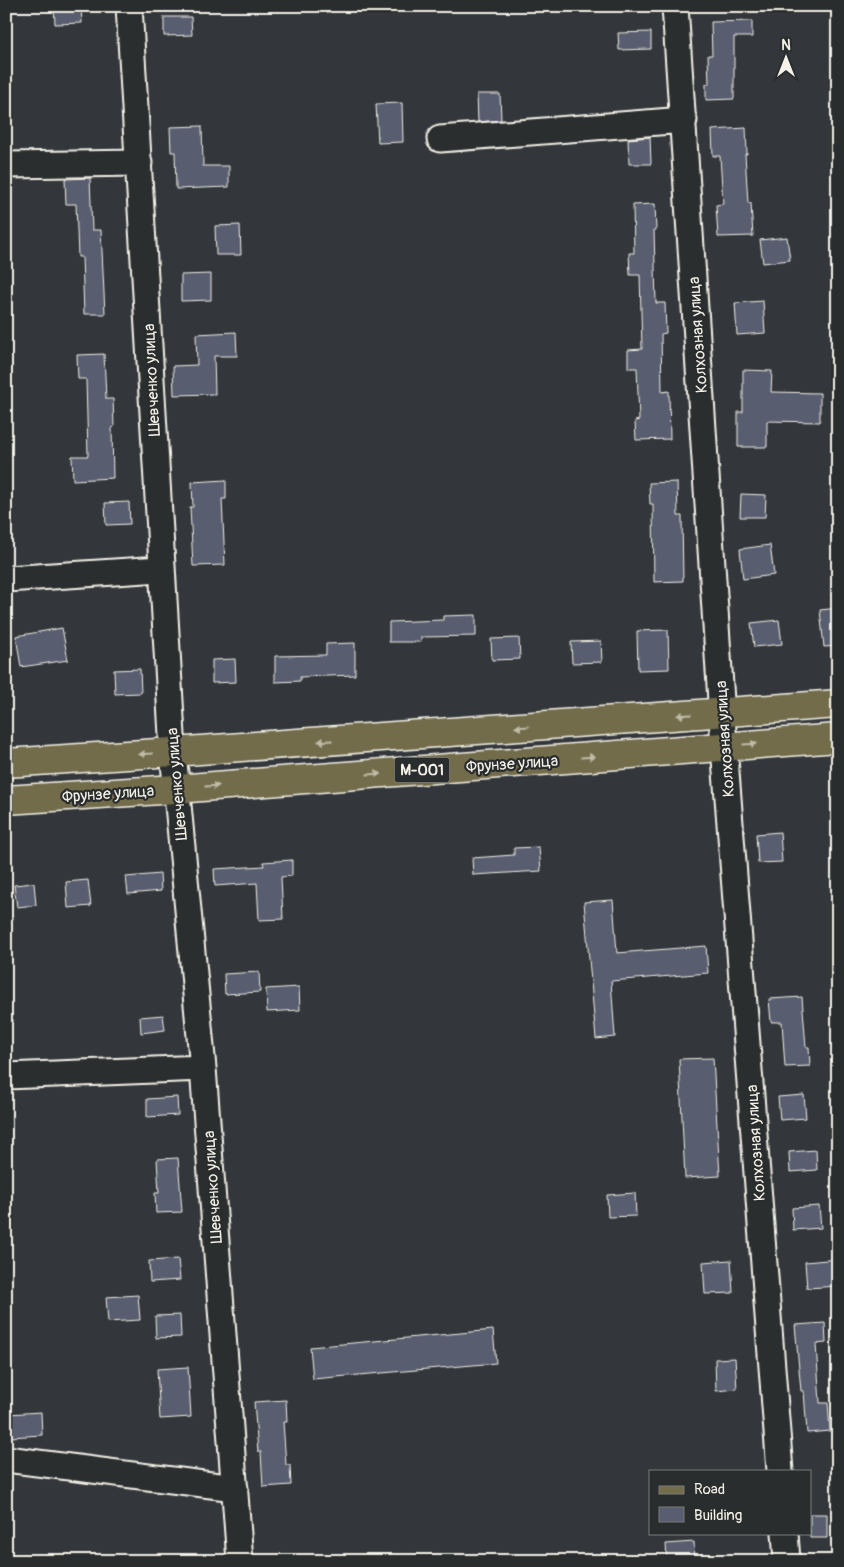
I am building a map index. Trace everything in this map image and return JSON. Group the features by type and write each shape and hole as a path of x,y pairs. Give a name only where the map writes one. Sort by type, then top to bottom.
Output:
{"main road":[{"name":"M-001","path":"6,763 838,704"},
{"name":"Фрунзе улица","path":"6,800 176,789 838,738"}],"street":[{"name":"Шевченко улица","path":"129,6 173,752 203,1068 240,1561"},
{"name":"Колхозная улица","path":"675,6 724,746 780,1470"},
{"path":"440,139 684,120"},
{"path":"6,165 139,163"},
{"path":"6,579 161,569"},
{"path":"6,1076 203,1068"},
{"path":"6,1459 235,1488"},
{"path":"785,1534 787,1561"}],"building":[{"path":"54,6 81,6 82,23 55,24"},
{"path":"164,17 191,17 192,35 164,36"},
{"path":"752,21 752,37 734,37 734,99 706,100 706,84 709,84 708,55 712,55 711,22"},
{"path":"651,32 651,49 619,50 618,33"},
{"path":"477,94 500,94 501,120 478,122"},
{"path":"402,103 403,142 378,143 376,104"},
{"path":"202,126 203,166 229,166 229,187 176,189 175,152 171,152 170,127"},
{"path":"746,128 747,154 745,154 748,203 751,203 753,236 718,237 716,205 723,204 720,156 713,156 712,130"},
{"path":"650,137 651,164 629,164 628,139"},
{"path":"90,178 92,230 101,230 105,314 84,314 82,257 78,257 76,204 66,204 65,179"},
{"path":"655,204 656,303 665,303 666,333 661,334 662,392 669,391 670,439 636,440 635,421 639,420 637,368 628,368 628,350 642,349 640,275 630,275 629,253 634,253 633,205"},
{"path":"240,225 241,255 216,255 215,226"},
{"path":"787,237 790,260 763,263 760,240"},
{"path":"211,274 211,300 181,301 181,275"},
{"path":"763,301 765,333 737,335 735,303"},
{"path":"236,332 237,356 214,356 215,394 174,395 173,366 197,365 196,334"},
{"path":"104,354 106,399 113,399 113,478 73,480 72,456 88,456 86,379 78,379 77,355"},
{"path":"743,370 772,371 771,392 820,393 820,422 767,421 767,447 738,447 738,412 743,412"},
{"path":"226,480 226,499 222,499 225,565 193,566 190,507 193,507 192,482"},
{"path":"677,482 678,516 682,516 683,581 654,582 653,504 650,504 649,483"},
{"path":"741,494 766,495 765,517 740,517"},
{"path":"129,502 130,524 106,525 105,503"},
{"path":"770,545 774,575 743,579 740,549"},
{"path":"838,608 838,646 824,647 820,610"},
{"path":"476,615 476,636 421,637 421,642 389,642 389,622 443,620 443,616"},
{"path":"779,620 782,644 754,647 751,623"},
{"path":"62,628 68,660 21,667 16,636"},
{"path":"668,630 669,669 638,670 637,631"},
{"path":"519,638 520,659 492,660 491,639"},
{"path":"601,641 602,662 572,663 571,642"},
{"path":"355,643 355,675 300,677 300,681 275,682 275,656 326,655 326,644"},
{"path":"235,659 236,682 212,683 212,660"},
{"path":"140,669 141,693 115,694 114,670"},
{"path":"780,832 782,862 758,863 756,834"},
{"path":"539,847 541,871 473,875 472,858 514,855 514,848"},
{"path":"292,860 292,876 281,877 283,919 259,920 257,883 215,886 214,869 264,866 263,862"},
{"path":"160,874 161,891 128,894 126,877"},
{"path":"88,880 91,906 68,908 66,882"},
{"path":"34,883 36,905 17,907 14,885"},
{"path":"613,900 617,953 706,946 708,973 611,981 615,1037 596,1039 584,902"},
{"path":"259,972 260,992 225,994 224,974"},
{"path":"299,987 300,1010 267,1012 266,989"},
{"path":"802,997 806,1047 809,1047 810,1066 785,1067 782,1022 771,1022 769,999"},
{"path":"163,1015 165,1030 141,1033 140,1017"},
{"path":"713,1058 720,1176 685,1178 679,1059"},
{"path":"804,1095 806,1118 780,1120 778,1097"},
{"path":"177,1097 178,1115 147,1117 147,1099"},
{"path":"816,1150 817,1170 790,1172 789,1152"},
{"path":"178,1158 182,1212 156,1213 155,1193 159,1193 157,1159"},
{"path":"635,1193 636,1216 608,1217 607,1195"},
{"path":"819,1206 821,1228 793,1230 792,1208"},
{"path":"178,1259 180,1280 150,1282 149,1261"},
{"path":"838,1259 838,1286 807,1288 805,1262"},
{"path":"731,1260 733,1293 705,1294 703,1262"},
{"path":"138,1295 140,1320 108,1322 106,1297"},
{"path":"180,1315 181,1337 156,1338 155,1316"},
{"path":"825,1323 826,1343 816,1344 820,1403 828,1403 830,1431 807,1433 804,1391 801,1391 795,1325"},
{"path":"493,1330 496,1363 313,1379 310,1347"},
{"path":"735,1358 737,1389 716,1391 715,1359"},
{"path":"188,1367 191,1417 160,1419 157,1369"},
{"path":"286,1400 287,1422 283,1422 286,1465 290,1465 291,1485 263,1487 261,1452 258,1452 254,1402"},
{"path":"41,1412 42,1435 10,1437 8,1414"},
{"path":"812,1514 827,1514 827,1538 810,1538 810,1534 812,1534"},
{"path":"694,1542 695,1561 667,1561 666,1544"}]}
